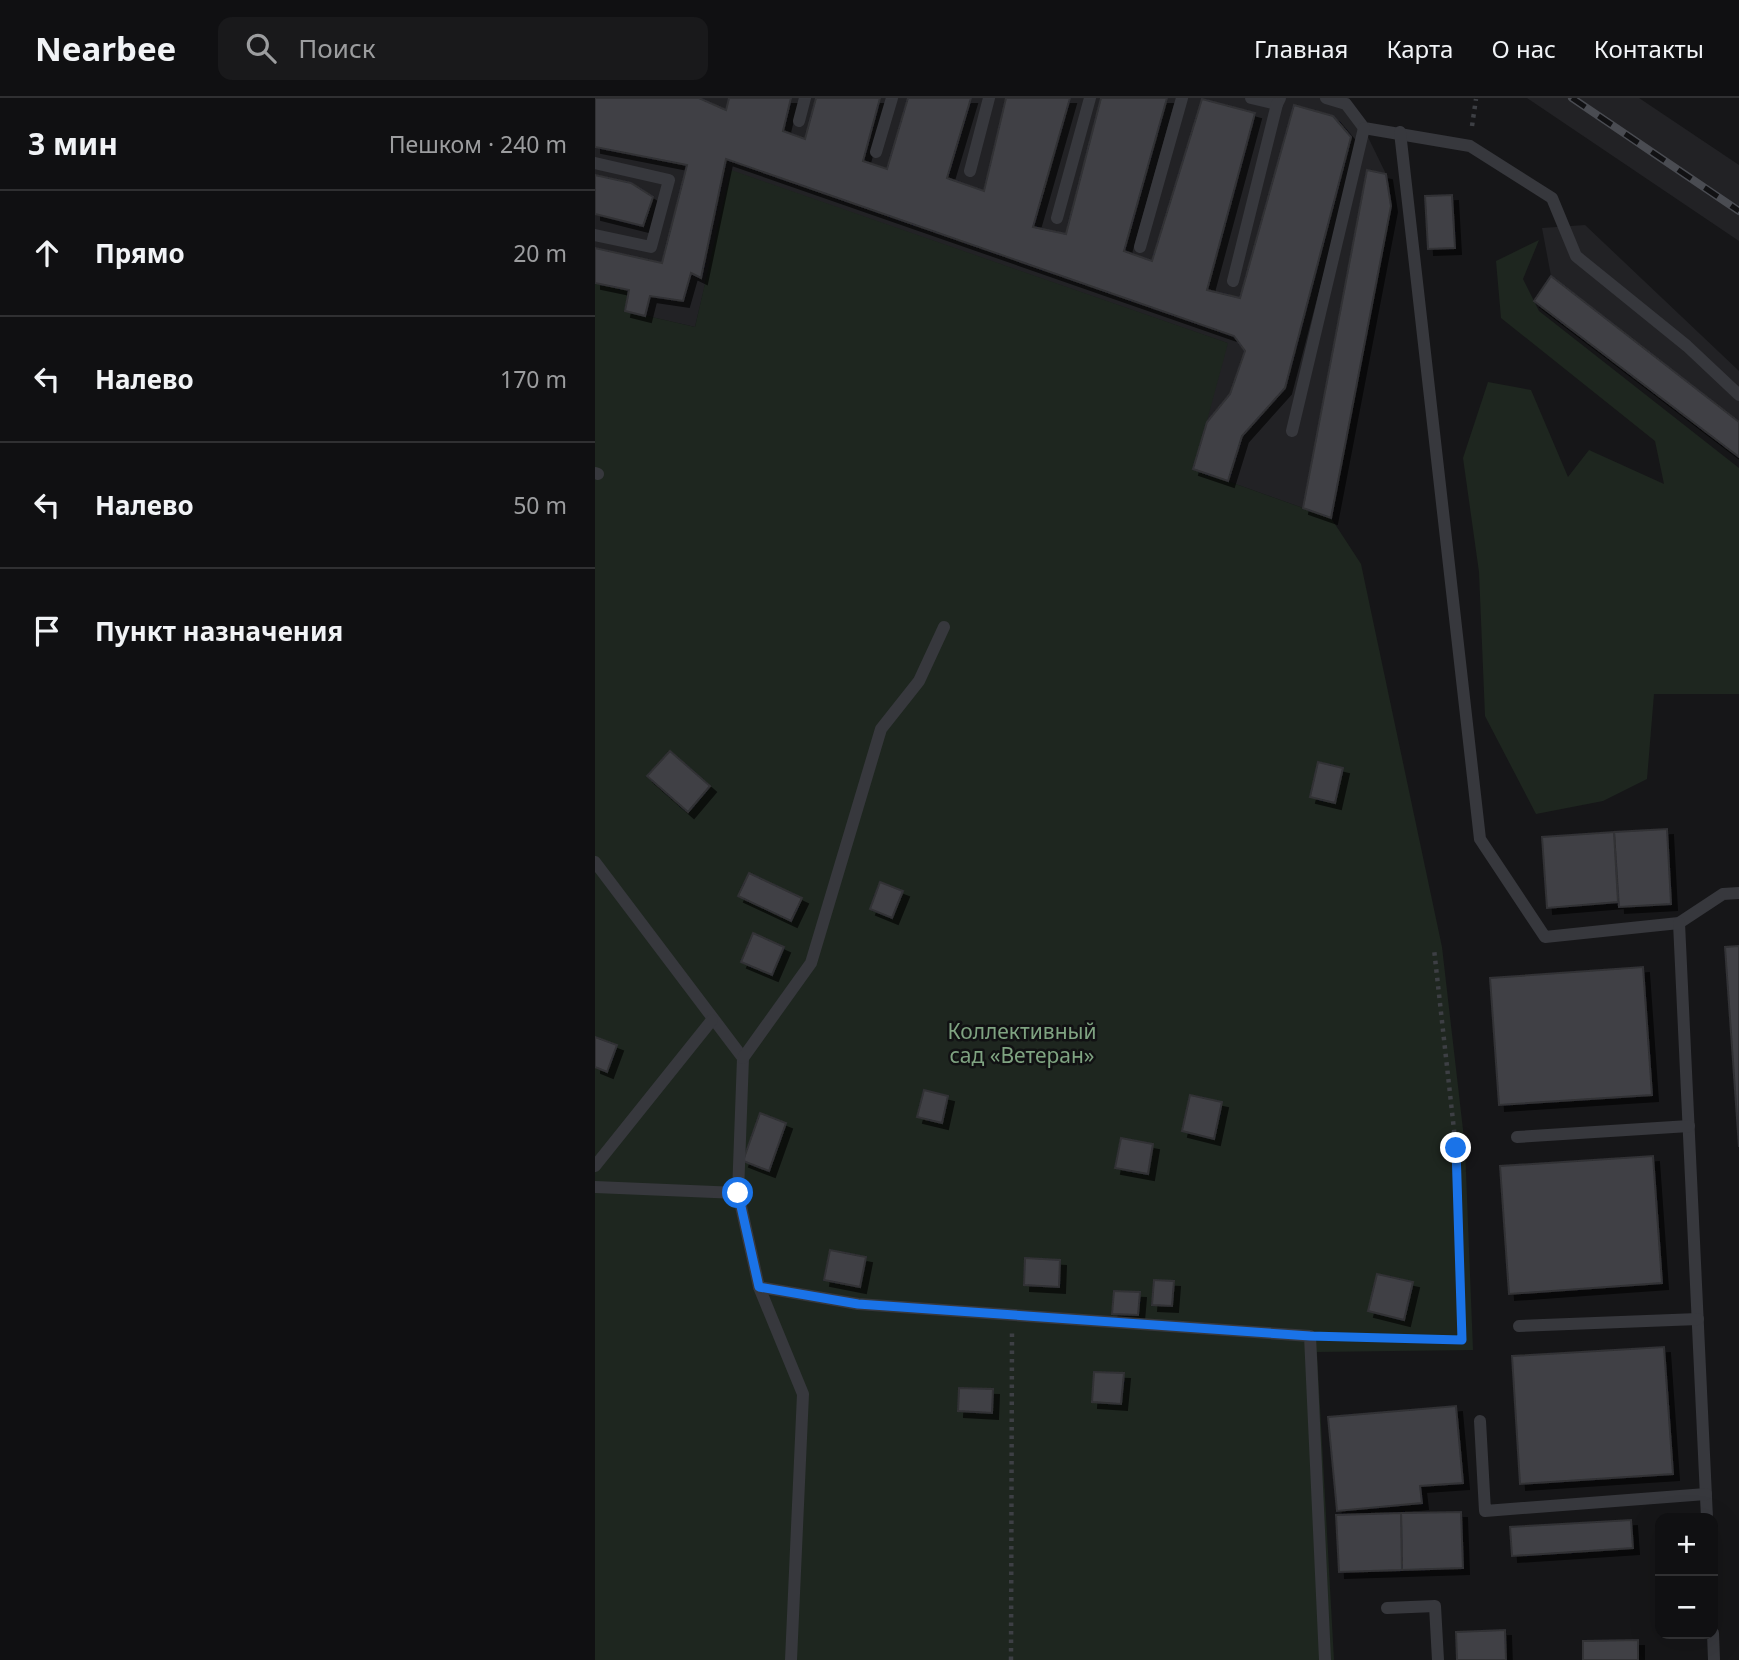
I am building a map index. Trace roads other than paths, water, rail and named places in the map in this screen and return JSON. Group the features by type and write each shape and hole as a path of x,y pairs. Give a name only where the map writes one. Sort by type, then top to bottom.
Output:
{"lane":[{"path":"799,121 805,98"},
{"path":"876,152 892,98"},
{"path":"970,171 989,98"},
{"path":"1057,218 1090,98"},
{"path":"1140,247 1182,98"},
{"path":"1233,281 1278,101 1251,98"},
{"path":"1325,98 1346,104 1364,128 1400,132 1469,146 1552,198 1576,256 1687,345 1739,396"},
{"path":"1292,431 1364,128"},
{"path":"1400,132 1480,839 1545,937 1679,923 1723,894 1739,893"},
{"path":"595,163 669,180 651,247 595,235"},
{"path":"791,1660 803,1394 759,1287 738,1193 743,1058 811,962 881,729 919,681 944,627"},
{"path":"595,862 743,1058"},
{"path":"1679,923 1707,1513"},
{"path":"595,1166 712,1020"},
{"path":"1517,1137 1689,1126"},
{"path":"595,1187 738,1193"},
{"path":"759,1287 858,1304 1310,1336 1325,1660"},
{"path":"1519,1326 1698,1319"},
{"path":"1480,1421 1485,1511 1706,1494"},
{"path":"1387,1608 1435,1606 1438,1660"},
{"path":"1713,1639 1714,1660"}],"railway":[{"path":"1572,98 1739,211"}],"park label":[{"name":"Коллективный сад «Ветеран»","path":"1022,1043"}]}
